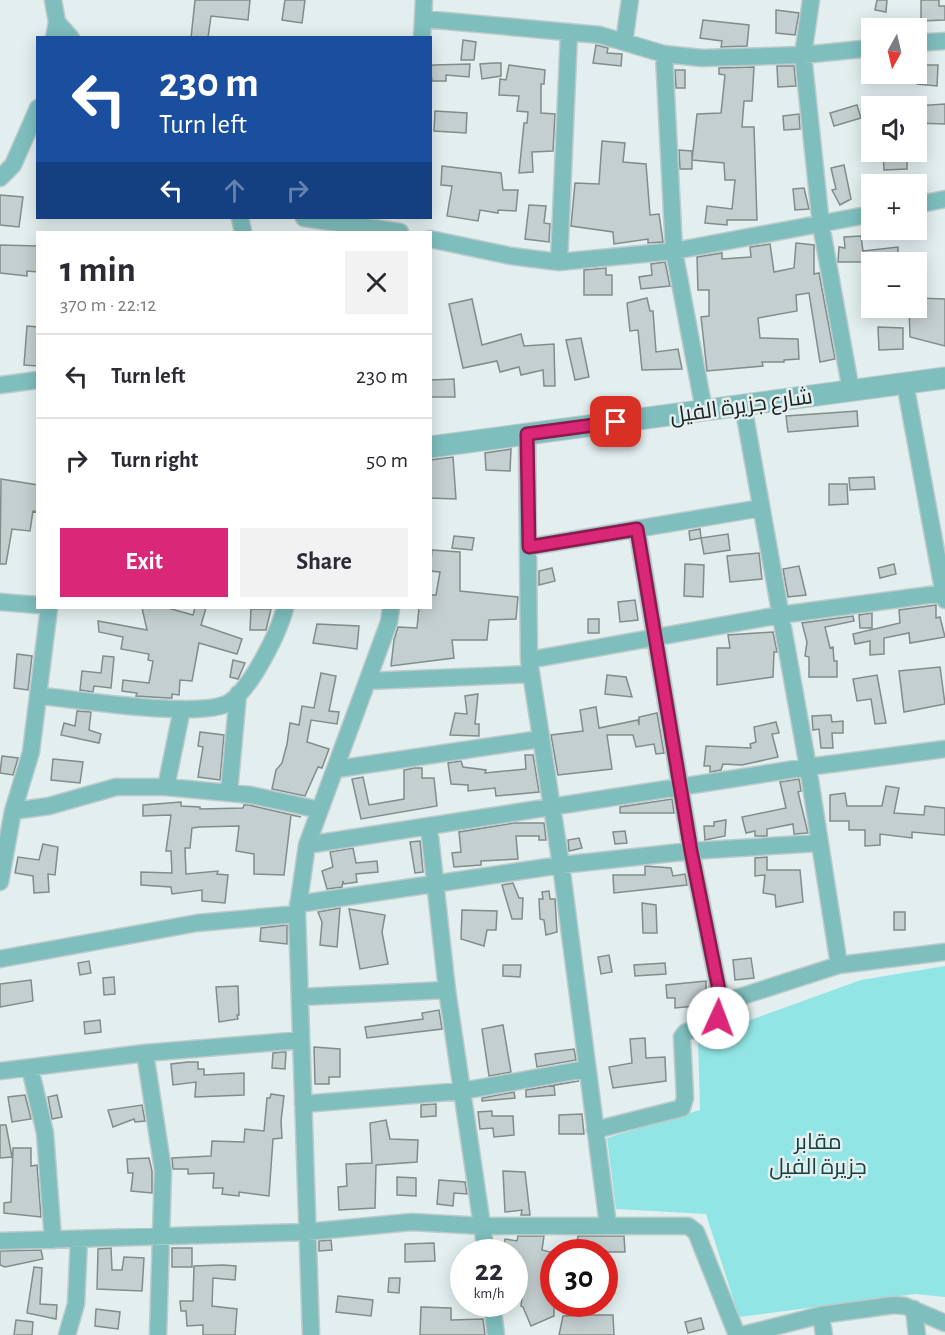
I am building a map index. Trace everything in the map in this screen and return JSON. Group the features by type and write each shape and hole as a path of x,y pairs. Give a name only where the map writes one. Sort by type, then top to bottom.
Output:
{"street":[{"path":"53,0 55,30"},
{"path":"422,36 424,0"},
{"path":"624,42 630,0"},
{"path":"811,0 803,55 821,225 851,391"},
{"path":"424,19 569,32 624,42 664,54 719,58 803,55 861,49"},
{"path":"560,262 569,32"},
{"path":"927,43 945,41"},
{"path":"664,54 674,251 704,410"},
{"path":"0,178 13,165 36,113"},
{"path":"927,203 945,199"},
{"path":"432,239 511,256 560,262 674,251 861,216"},
{"path":"311,219 394,231"},
{"name":"شارع جزيرة الفيل","path":"432,447 945,378"},
{"path":"0,385 36,380"},
{"path":"368,681 530,667 656,636 780,615 944,596 905,383"},
{"path":"743,405 808,766 838,965"},
{"path":"527,434 530,667 550,808 561,865 608,1225"},
{"path":"529,547 761,508"},
{"path":"595,1130 682,1108 685,1098 682,1037 686,1032 714,1023 722,1005 691,851 637,529"},
{"path":"0,602 36,605"},
{"path":"0,882 13,811 31,752 40,696 49,609"},
{"path":"40,696 182,709 218,706 230,702 270,647 278,632 285,609"},
{"path":"311,1335 298,909 307,846 337,769 389,622 391,609"},
{"path":"229,792 238,694"},
{"path":"166,787 182,709"},
{"path":"337,769 540,740"},
{"path":"307,846 808,766 945,749"},
{"path":"13,811 49,806 116,787 166,787 229,792 320,810"},
{"path":"429,827 447,990 484,1239"},
{"path":"0,960 197,923 298,909 435,884 561,865 691,851 819,843"},
{"path":"722,1005 838,965 945,952"},
{"path":"300,997 447,990"},
{"path":"0,1071 145,1053 301,1040"},
{"path":"145,1053 162,1152 158,1335"},
{"path":"30,1068 45,1133 53,1240"},
{"path":"303,1104 462,1091 586,1069"},
{"path":"0,1241 307,1232 411,1222 483,1226 682,1226 696,1232 737,1335"},
{"path":"67,1335 75,1304 79,1239"},
{"path":"742,1335 821,1315 894,1305 914,1309 945,1323"},
{"path":"914,1309 917,1335"},
{"path":"821,1315 824,1335"},
{"path":"494,1317 496,1335"}],"green space":[{"name":"مقابر جزيرة الفيل","path":"945,966 945,1297 915,1294 739,1317 706,1214 616,1209 607,1138 700,1110 698,1039 861,980"}],"building":[{"path":"195,0 250,0 248,20 211,16 208,36 191,36"},
{"path":"285,0 305,0 302,23 282,20"},
{"path":"877,0 887,0 886,12 875,10"},
{"path":"921,0 939,0 939,6 945,6 945,20 927,21 927,18 921,18"},
{"path":"776,10 799,13 795,35 776,33"},
{"path":"703,20 749,25 747,46 721,47 722,41 700,38"},
{"path":"463,40 476,42 474,60 461,60"},
{"path":"596,45 608,48 607,53 622,54 621,66 593,63"},
{"path":"501,63 501,76 482,79 480,64"},
{"path":"470,64 469,77 446,75 446,81 432,81 433,65"},
{"path":"509,65 545,70 544,84 541,84 541,113 555,114 553,151 532,152 533,172 519,173 524,123 527,123 528,112 517,111 519,96 499,95 500,79 506,80"},
{"path":"927,65 938,65 937,86 917,84 927,84"},
{"path":"777,66 794,66 796,86 778,87"},
{"path":"754,67 752,101 744,101 742,127 754,127 757,220 727,220 727,225 705,223 707,206 732,209 735,180 725,180 724,163 692,160 697,114 721,113 725,75 719,74 719,68"},
{"path":"675,70 685,70 685,88 676,88"},
{"path":"945,104 945,124 927,123 927,105"},
{"path":"857,105 861,118 834,126 830,113"},
{"path":"435,111 467,113 466,133 434,131"},
{"path":"799,114 800,129 784,130 783,116"},
{"path":"602,141 625,143 623,162 646,164 650,215 659,214 663,242 648,243 648,239 614,244 613,232 571,226 575,183 599,184"},
{"path":"679,150 692,151 692,169 680,169"},
{"path":"884,162 907,162 907,169 884,170"},
{"path":"844,165 851,199 840,205 832,190 836,189 831,168"},
{"path":"442,166 501,173 503,190 518,190 516,211 498,210 498,213 480,210 478,221 447,216 452,186 441,185"},
{"path":"804,188 809,209 795,210 793,189"},
{"path":"0,195 23,197 19,227 0,225"},
{"path":"529,205 546,206 544,223 550,224 549,242 525,239"},
{"path":"861,236 863,251 898,247 898,252 861,252 861,262 838,262 839,247 845,248 844,237"},
{"path":"796,243 814,245 814,274 819,273 835,359 820,362 809,293 796,295 797,311 758,318 760,338 798,339 799,359 762,362 763,366 707,371 701,317 709,316 709,290 698,290 697,257 722,253 722,259 751,257 750,247 770,244 774,272 794,268"},
{"path":"0,245 36,246 36,272 27,271 27,276 0,273"},
{"path":"665,262 670,286 641,289 639,277 652,275 651,264"},
{"path":"606,268 606,275 612,275 612,295 584,295 584,270"},
{"path":"647,298 650,311 653,311 656,352 678,349 682,369 642,370 638,330 630,331 627,303"},
{"path":"927,298 945,299 945,346 910,337 909,318 927,318"},
{"path":"472,299 482,345 521,334 524,346 554,344 555,386 544,386 543,370 521,375 519,367 500,372 497,361 463,368 449,304"},
{"path":"27,326 36,327 36,366 24,365"},
{"path":"878,327 903,328 903,349 879,350"},
{"path":"581,338 589,377 575,380 566,340"},
{"path":"454,379 455,397 432,397 432,380"},
{"path":"857,411 858,426 788,432 786,416"},
{"path":"511,449 510,471 486,470 485,453"},
{"path":"453,457 456,499 432,498 432,460"},
{"path":"874,477 875,489 850,490 849,478"},
{"path":"1,479 36,485 36,512 33,511 30,531 12,529 6,564 0,564"},
{"path":"829,484 847,484 848,504 829,505"},
{"path":"700,529 701,538 690,540 689,531"},
{"path":"728,534 730,550 704,554 701,538"},
{"path":"454,536 474,538 472,550 452,548"},
{"path":"432,550 460,552 460,591 518,597 516,619 489,620 487,640 452,640 454,658 391,666 398,627 417,628 419,609 432,609 432,595 436,595 440,572 432,571"},
{"path":"759,553 762,579 730,582 727,556"},
{"path":"685,564 704,565 703,597 684,596"},
{"path":"894,564 896,574 880,578 878,568"},
{"path":"799,566 806,595 788,597 783,569"},
{"path":"552,568 555,581 539,585 539,571"},
{"path":"635,600 638,620 620,622 618,602"},
{"path":"936,605 936,618 940,617 945,637 910,643 909,633 884,638 884,654 870,655 870,641 855,644 853,634 900,623 899,610"},
{"path":"142,609 172,609 193,615 195,609 206,609 201,625 242,639 237,654 199,643 192,681 180,680 179,695 172,694 172,698 136,696 137,693 122,691 123,680 149,683 153,661 148,660 149,654 121,649 123,637 99,632 98,621 147,630"},
{"path":"251,609 271,609 266,630 250,630"},
{"path":"872,613 872,628 860,628 859,615"},
{"path":"853,616 854,621 825,627 830,648 833,647 834,661 837,661 837,677 809,677 809,657 805,656 807,642 802,623"},
{"path":"588,619 599,619 599,633 588,633"},
{"path":"317,624 359,626 357,649 313,643"},
{"path":"773,632 777,652 774,652 773,677 717,685 717,648 730,648 728,635"},
{"path":"17,654 32,656 28,690 14,688"},
{"path":"103,656 114,657 111,688 94,686 93,692 80,690 82,671 101,673"},
{"path":"233,660 245,663 238,679 230,677"},
{"path":"940,667 945,704 904,712 899,671"},
{"path":"321,673 336,676 329,711 339,712 337,724 311,720 307,742 329,749 322,768 318,767 305,796 272,789 276,770 282,763 290,723 299,725 302,706 314,708"},
{"path":"607,675 626,677 632,697 605,694"},
{"path":"877,675 886,723 875,724 871,699 857,701 853,679"},
{"path":"478,694 475,724 479,724 479,736 450,735 455,713 467,714 465,696"},
{"path":"596,707 599,728 638,720 639,725 639,717 657,713 664,753 656,754 654,744 636,747 633,735 607,735 612,769 558,775 551,735 583,731 580,710"},
{"path":"77,711 91,712 89,730 101,734 99,743 61,735 64,723 75,726"},
{"path":"831,715 832,722 843,721 843,733 832,733 833,748 821,748 819,729 813,730 812,716"},
{"path":"776,722 779,733 772,734 778,757 742,765 723,764 721,770 710,772 710,766 704,766 706,746 751,748 750,744 756,742 754,727"},
{"path":"200,732 224,735 220,780 198,777 203,747 198,746"},
{"path":"525,755 533,755 539,792 496,796 495,788 468,791 468,785 451,784 448,763 461,761 463,767 486,770 485,773 526,769"},
{"path":"2,756 18,758 13,775 0,773"},
{"path":"53,759 83,762 80,783 51,780"},
{"path":"422,768 422,778 434,778 437,806 361,819 352,779 363,777 369,805 404,799 404,770"},
{"path":"799,779 801,791 798,792 808,833 794,834 793,824 767,829 767,836 755,836 755,831 746,833 742,817 786,808 780,782"},
{"path":"886,786 899,788 894,813 924,815 925,806 945,808 945,835 912,832 912,838 880,834 880,845 865,846 865,830 849,830 849,821 830,821 830,795 845,793 847,806 882,806"},
{"path":"672,799 674,813 620,813 620,807"},
{"path":"181,802 181,806 200,807 200,809 243,808 244,805 249,805 301,817 291,815 284,875 254,874 254,854 236,851 239,826 200,827 192,828 190,848 185,848 186,874 218,871 217,874 228,875 225,903 202,901 202,890 172,894 171,887 141,885 141,872 172,873 171,851 166,851 171,815 143,816 143,805"},
{"path":"726,820 725,836 705,840 704,826 714,826 714,822"},
{"path":"514,823 544,823 546,840 539,840 539,836 516,836 518,859 481,861 481,865 454,867 452,853 461,852 459,832"},
{"path":"625,831 627,843 615,844 613,832"},
{"path":"579,838 582,848 569,851 568,840"},
{"path":"420,841 423,872 415,873 410,842"},
{"path":"43,844 58,847 55,875 48,874 49,892 34,893 33,876 15,873 18,857 39,860"},
{"path":"353,848 356,863 377,861 378,872 356,874 357,882 344,884 343,881 342,887 327,889 322,871 333,867 330,852"},
{"path":"767,857 767,870 800,870 803,902 776,907 775,895 763,893 765,875 755,876 755,858"},
{"path":"645,866 671,868 673,876 685,874 687,885 614,893 613,875 645,875"},
{"path":"513,883 519,898 523,898 522,919 512,919 502,885"},
{"path":"549,891 550,899 555,899 557,932 546,935 544,920 540,919 539,899 543,899 542,892"},
{"path":"642,903 656,905 657,933 643,933"},
{"path":"340,908 337,947 320,945 322,922 318,912"},
{"path":"349,909 385,915 382,932 388,964 360,969"},
{"path":"462,910 497,911 496,930 487,930 484,946 461,939"},
{"path":"894,912 905,912 905,930 894,930"},
{"path":"287,925 287,944 260,941 261,928"},
{"path":"609,955 612,972 601,974 598,957"},
{"path":"751,958 754,978 735,980 733,960"},
{"path":"89,961 91,973 80,975 78,963"},
{"path":"665,963 666,974 635,976 634,965"},
{"path":"503,965 521,965 520,977 503,976"},
{"path":"114,977 115,994 104,995 103,978"},
{"path":"31,980 33,1001 0,1007 0,984"},
{"path":"706,981 706,1005 675,1008 675,998 667,998 666,985"},
{"path":"238,986 238,1019 219,1022 216,987"},
{"path":"439,1010 442,1029 367,1038 365,1027 423,1019 422,1013"},
{"path":"100,1020 101,1032 85,1034 84,1022"},
{"path":"503,1025 511,1072 489,1076 482,1029"},
{"path":"645,1038 646,1058 665,1057 666,1081 613,1088 609,1067 632,1063 630,1039"},
{"path":"314,1047 340,1049 340,1077 329,1077 329,1084 315,1084"},
{"path":"574,1049 576,1060 537,1067 535,1054"},
{"path":"286,1052 285,1069 272,1068 273,1053"},
{"path":"198,1062 198,1069 204,1069 204,1075 244,1073 244,1095 195,1097 196,1082 173,1085 171,1064"},
{"path":"554,1085 555,1095 526,1097 526,1090"},
{"path":"514,1092 515,1098 482,1101 482,1098"},
{"path":"271,1094 284,1096 281,1121 282,1138 273,1139 269,1196 239,1192 239,1196 222,1194 223,1188 213,1188 214,1173 188,1174 188,1169 173,1169 172,1158 211,1156 212,1141 244,1142 245,1129 264,1131 267,1098 270,1098"},
{"path":"25,1095 31,1119 12,1122 8,1097"},
{"path":"57,1095 62,1117 52,1119 48,1097"},
{"path":"436,1104 436,1116 421,1117 421,1105"},
{"path":"142,1105 145,1121 135,1122 134,1119 113,1127 108,1110"},
{"path":"492,1111 492,1116 513,1116 514,1135 494,1137 493,1128 480,1129 478,1112"},
{"path":"582,1114 584,1134 559,1134 559,1115"},
{"path":"386,1120 390,1139 418,1140 417,1162 376,1165 375,1208 339,1210 338,1187 347,1186 346,1164 372,1163 370,1123"},
{"path":"0,1125 6,1125 12,1157 0,1158"},
{"path":"13,1148 31,1148 31,1166 37,1165 41,1217 4,1213 4,1203 11,1202"},
{"path":"149,1158 152,1171 152,1193 131,1191 133,1173 128,1173 127,1159"},
{"path":"503,1171 525,1172 530,1215 521,1215 522,1210 505,1212"},
{"path":"397,1177 416,1178 416,1196 397,1195"},
{"path":"439,1180 465,1182 467,1194 454,1193 453,1206 437,1204"},
{"path":"518,1236 544,1236 544,1239 540,1239 540,1317 552,1317 531,1326 527,1317 528,1239 517,1239"},
{"path":"578,1236 624,1236 625,1252 618,1252 618,1239 577,1239"},
{"path":"331,1240 332,1250 319,1251 319,1241"},
{"path":"434,1243 435,1261 405,1262 405,1244"},
{"path":"111,1248 112,1270 122,1270 124,1257 144,1258 142,1291 97,1289 98,1249"},
{"path":"172,1248 192,1248 192,1267 172,1267"},
{"path":"41,1250 43,1259 5,1267 0,1265 0,1251"},
{"path":"194,1266 236,1266 235,1280 213,1278 212,1306 237,1309 235,1335 203,1335 203,1325 187,1326 186,1311 181,1311 180,1301 193,1301"},
{"path":"34,1267 42,1268 40,1304 57,1305 56,1319 27,1313"},
{"path":"389,1278 400,1278 399,1293 388,1292"},
{"path":"338,1296 373,1300 371,1316 336,1312"},
{"path":"421,1307 450,1308 451,1320 483,1319 485,1335 420,1335"},
{"path":"96,1309 120,1312 118,1329 95,1326"},
{"path":"563,1317 613,1317 614,1335 559,1335"},
{"path":"701,1318 704,1329 688,1333 685,1322"},
{"path":"16,1320 33,1322 32,1335 14,1335"}],"route":[{"path":"616,422 527,434 529,547 637,529 691,851 722,1005 718,1018"}]}
